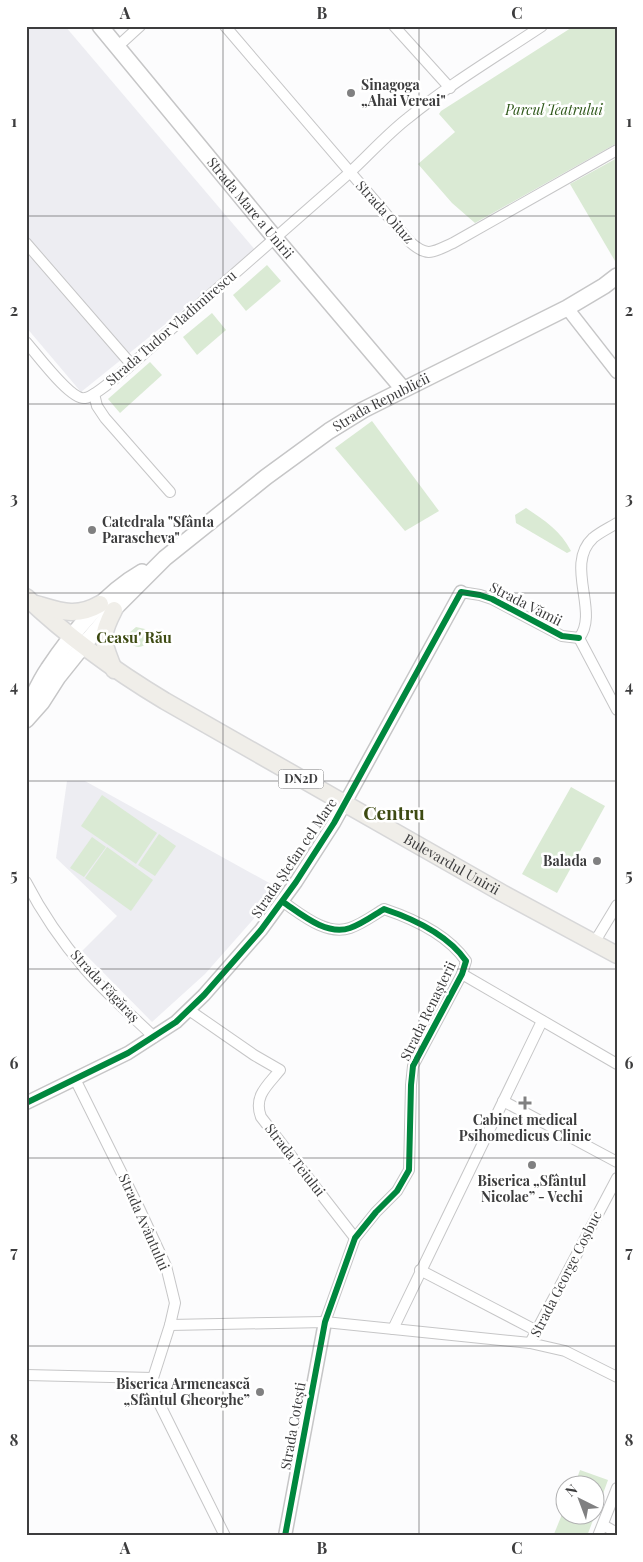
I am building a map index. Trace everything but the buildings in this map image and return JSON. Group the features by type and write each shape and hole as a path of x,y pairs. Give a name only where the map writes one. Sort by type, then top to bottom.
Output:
{"main road":[{"name":"Strada Mare a Unirii","path":"100,26 275,238 403,389"},
{"name":"Strada Republicii","path":"26,710 47,670 76,642 107,607 106,597 133,576 164,558 266,477 329,431 403,389 567,308 617,276"},
{"path":"29,600 68,613 107,607 104,630 105,645 114,670"},
{"name":"Bulevardul Unirii","path":"29,600 76,642 114,670 165,701 502,893 617,955"},
{"name":"Strada Republicii","path":"26,720 42,702 58,677 76,642"}],"street":[{"path":"117,46 140,26"},
{"name":"Strada Oituz","path":"225,26 349,172 420,251 430,252 453,243 617,150"},
{"path":"394,26 450,88"},
{"name":"Strada Tudor Vladimirescu","path":"170,492 105,418 97,406 94,394 275,238 407,118 542,26"},
{"path":"26,243 131,364"},
{"path":"567,308 617,372"},
{"path":"26,342 61,382 77,397 85,398 94,394"},
{"path":"617,523 593,538 583,558 580,572 587,622 585,631 579,638 617,710"},
{"name":"Strada Vămii","path":"461,592 492,599 562,636 579,638"},
{"name":"Strada Ștefan cel Mare","path":"26,1103 128,1053 176,1022 243,951 283,902 320,846 384,734 461,592"},
{"name":"Strada Făgăraș","path":"26,882 59,936 86,970 154,1037"},
{"name":"Strada Renașterii","path":"283,902 310,921 328,929 349,929 384,909 404,915 434,932 457,949 466,961 462,974 413,1066 409,1170 397,1191 376,1212 355,1238 326,1322"},
{"path":"594,943 617,905"},
{"path":"462,974 617,1064"},
{"name":"Strada Teiului","path":"189,1010 254,1055 280,1070 260,1096 258,1107 261,1117 355,1238"},
{"path":"393,1328 542,1021"},
{"name":"Strada Avântului","path":"75,1079 166,1266 175,1304 153,1378"},
{"path":"502,1101 617,1162"},
{"name":"Strada George Coșbuc","path":"530,1343 617,1178"},
{"path":"420,1270 536,1331"},
{"path":"170,1325 326,1322 530,1343 565,1351 617,1377"},
{"name":"Strada Cotești","path":"286,1536 326,1322"},
{"path":"26,1375 153,1378 155,1395 225,1536"},
{"path":"598,1536 617,1488"},
{"path":"603,1525 617,1532"}],"shaded area":[{"path":"26,26 65,26 256,251 81,392 26,327"},
{"path":"67,781 85,781 280,889 205,974 152,1022 82,951 117,916 56,858"}],"green space":[{"name":"Parcul Teatrului","path":"574,26 617,26 617,143 475,223 452,203 418,164 455,132 439,114"},
{"path":"617,158 617,259 615,261 570,184"},
{"path":"267,265 281,281 246,311 233,295"},
{"path":"212,313 226,330 197,355 183,337"},
{"path":"150,362 162,375 120,413 108,399"},
{"path":"372,421 439,511 405,531 335,448"},
{"path":"526,508 557,532 571,551 567,553 516,523 515,515"},
{"path":"136,627 145,629 148,638 145,645 138,647 130,643 134,641 135,637 129,633"},
{"path":"571,787 605,806 557,893 522,874"},
{"path":"102,795 157,833 136,864 81,826"},
{"path":"159,834 176,846 155,876 138,865"},
{"path":"92,837 106,847 84,877 70,868"},
{"path":"107,847 153,880 131,911 85,878"},
{"path":"580,1470 591,1474 579,1474"},
{"path":"558,1524 592,1524 587,1536 558,1536 554,1534"}],"cycle path":[{"path":"26,1103 128,1053 176,1022 204,995 261,930 296,882 334,823 461,592 492,599 562,636 579,638"},
{"path":"283,902 314,922 332,929 341,930 359,924 384,909 430,929 450,943 466,961 462,974 413,1066 409,1170 397,1191 376,1212 355,1238 325,1322 285,1536"}],"place":[{"name":"Sinagoga „Ahai Vereai\"","path":"351,93"},
{"name":"Catedrala \"Sfânta Parascheva\"","path":"92,530"},
{"name":"Balada","path":"597,861"},
{"name":"Cabinet medical Psihomedicus Clinic","path":"525,1103"},
{"name":"Biserica „Sfântul Nicolae” - Vechi","path":"532,1165"},
{"name":"Biserica Armenească „Sfântul Gheorghe”","path":"260,1392"}],"district":[{"name":"Ceasu' Rău","path":"134,638"},
{"name":"Centru","path":"394,813"}]}
